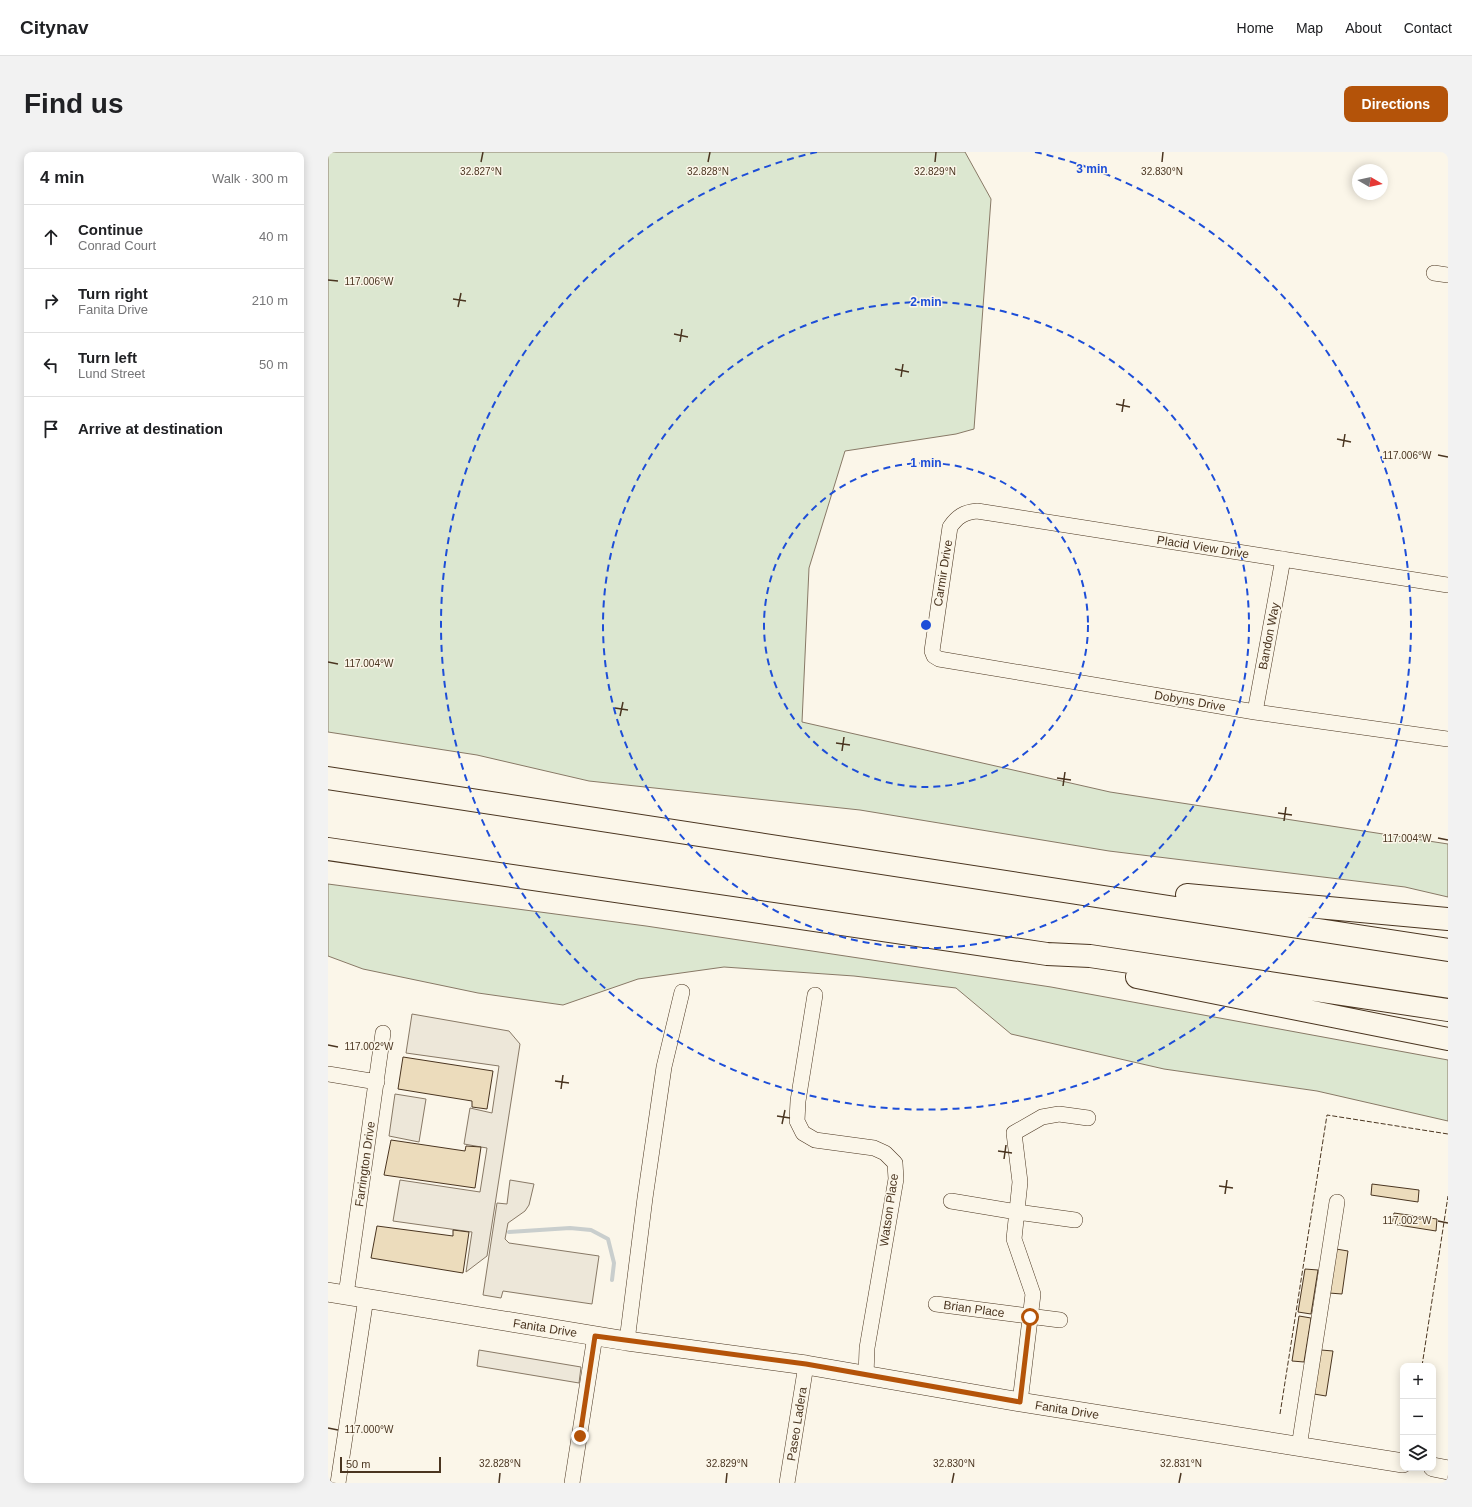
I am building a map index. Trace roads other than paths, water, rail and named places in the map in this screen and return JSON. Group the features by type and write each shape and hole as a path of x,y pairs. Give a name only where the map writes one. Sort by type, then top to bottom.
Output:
{"highway":[{"path":"328,778 1448,950"},
{"path":"328,848 1047,954 1090,956 1448,1010"},
{"path":"968,876 1448,919"},
{"path":"1047,954 1062,962 1448,1039"}],"main road":[{"name":"Fanita Drive","path":"337,1293 627,1341 806,1364 866,1376 1020,1402 1400,1463"},
{"path":"1436,1468 1448,1470"}],"street":[{"name":"Placid View Drive","path":"960,516 967,512 977,511 1448,585"},
{"name":"Carmir Drive","path":"934,656 932,644 950,527 960,516"},
{"name":"Bandon Way","path":"1254,712 1283,560"},
{"name":"Dobyns Drive","path":"934,656 939,659 1254,712 1448,739"},
{"path":"627,1341 645,1198 664,1067 682,992"},
{"name":"Watson Place","path":"815,995 798,1101 797,1121 803,1133 815,1140 874,1148 885,1153 895,1163 896,1179 867,1348 866,1376"},
{"name":"Farrington Drive","path":"337,1293 376,1082 383,1033"},
{"path":"328,1074 376,1082"},
{"path":"1020,1402 1033,1294 1014,1239 1020,1182 1014,1133 1042,1117 1059,1114 1088,1118"},
{"path":"951,1200 1017,1212 1075,1220"},
{"path":"1299,1447 1337,1202"},
{"path":"338,1483 366,1298"},
{"name":"Brian Place","path":"936,1304 1060,1320"},
{"path":"572,1483 595,1336"},
{"name":"Paseo Ladera","path":"787,1483 806,1364"}],"waterway":[{"path":"509,1232 570,1228 591,1230 608,1239 614,1263 612,1280"}]}
